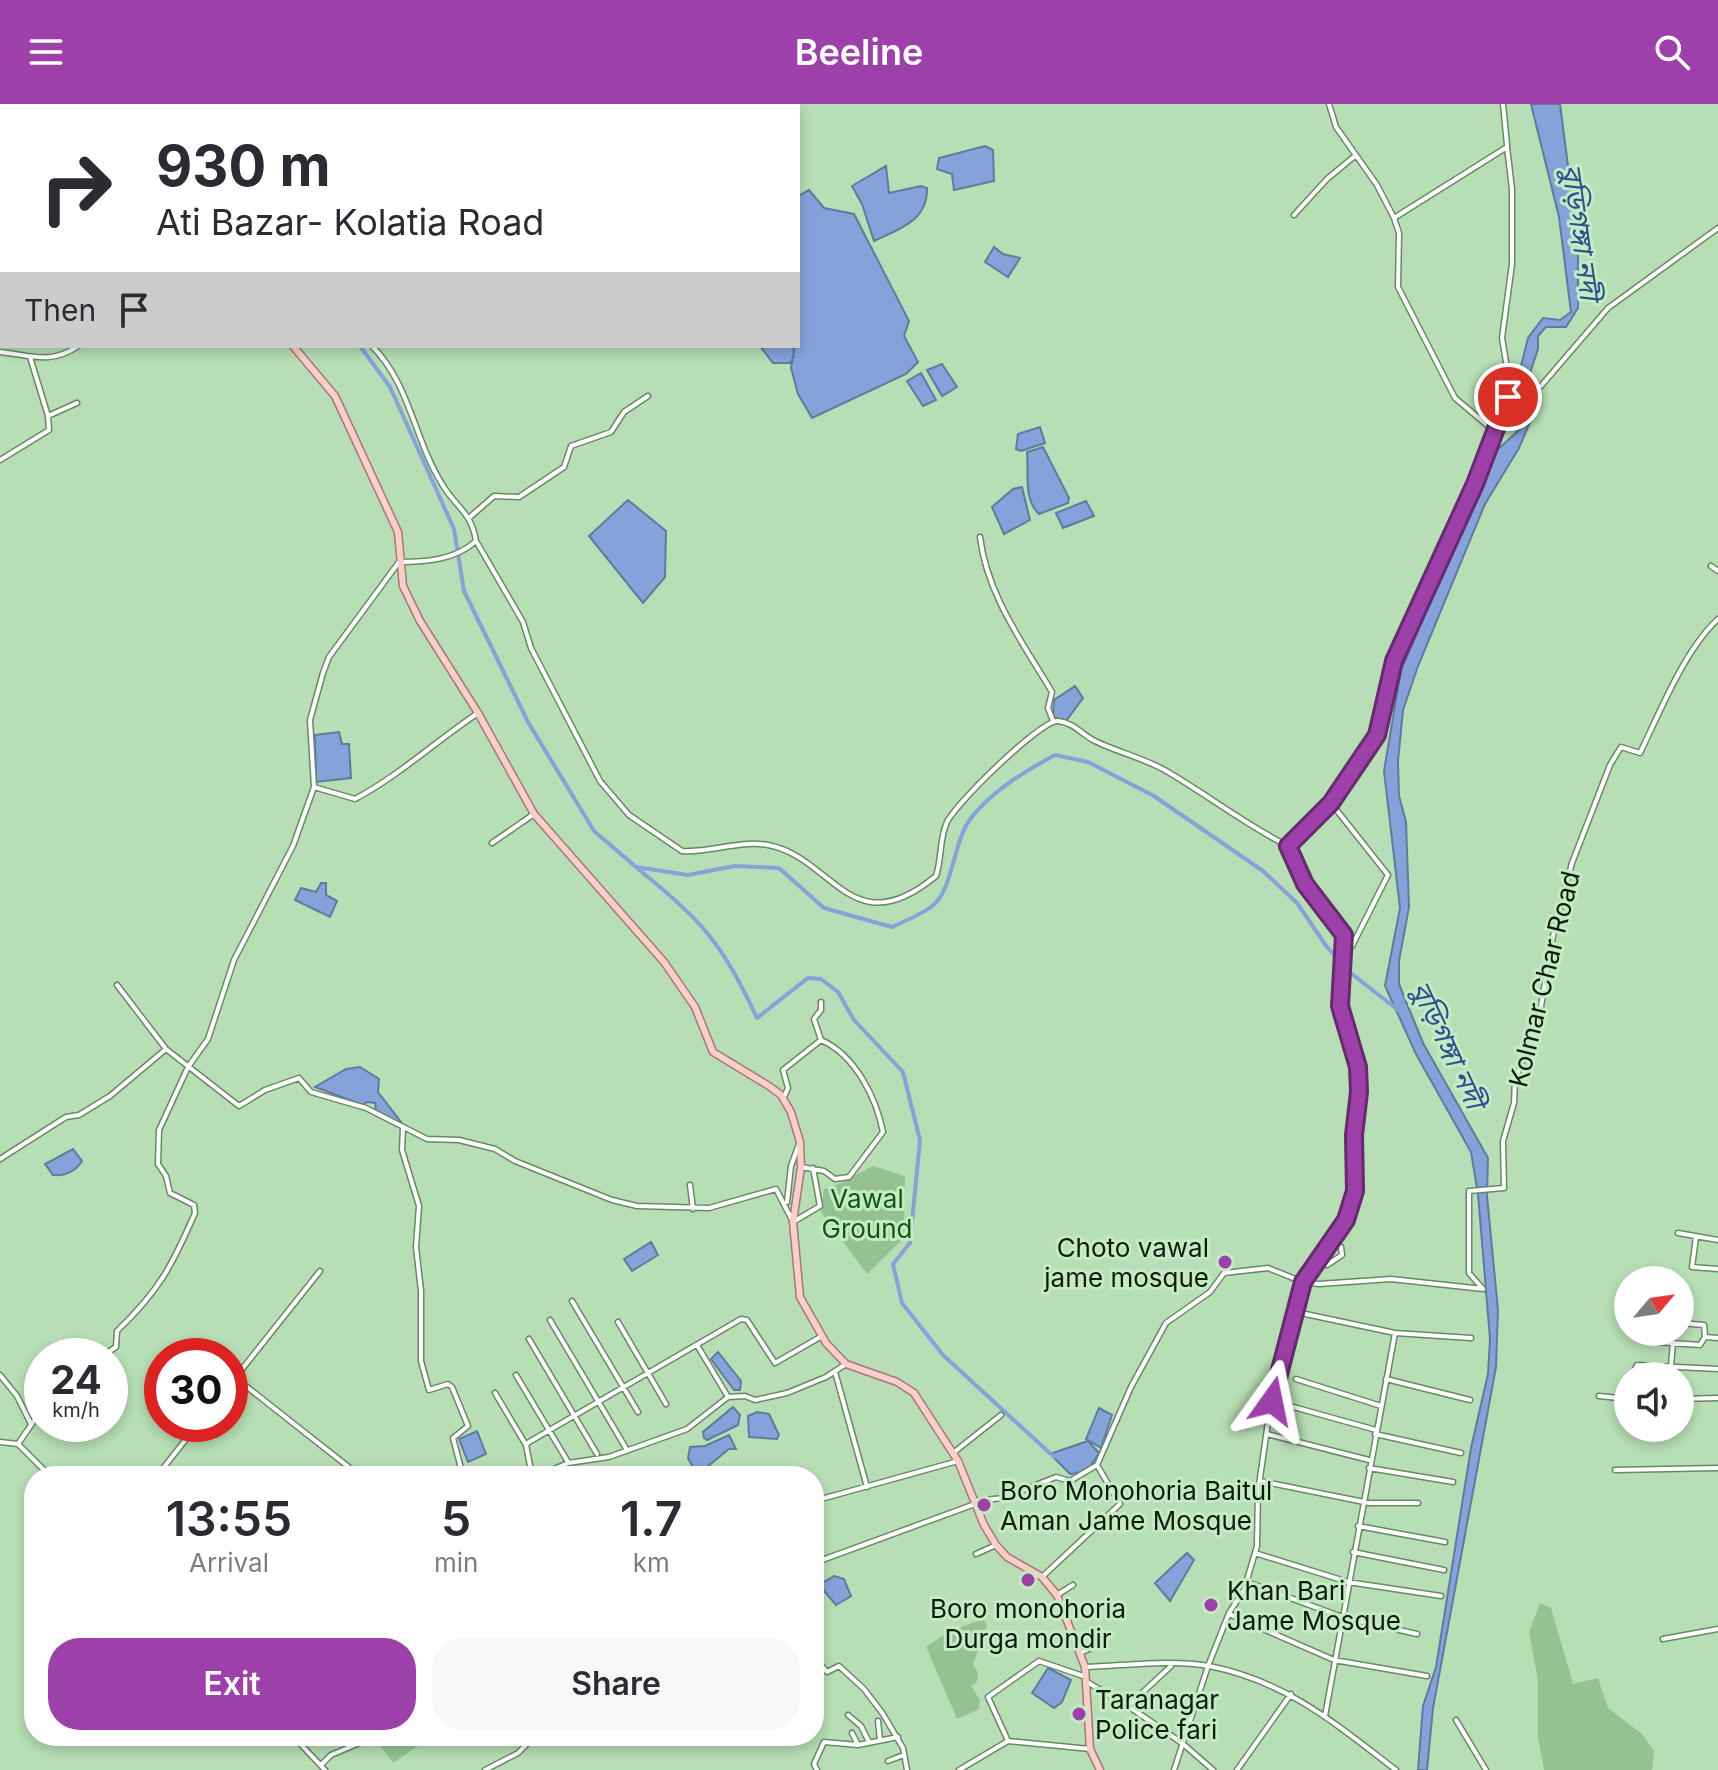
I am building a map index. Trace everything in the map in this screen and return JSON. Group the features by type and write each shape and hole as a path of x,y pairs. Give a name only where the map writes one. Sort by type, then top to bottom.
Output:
{"main road":[{"path":"295,348 335,396 398,532 403,586 420,621 478,713 534,814 664,962 695,1007 713,1052 769,1086 783,1099 797,1127 800,1142 801,1167 793,1222 800,1297 822,1336 846,1364 897,1382 914,1393 958,1461 996,1545 1007,1557 1042,1577 1057,1595 1085,1667 1089,1748 1100,1770"}],"street":[{"path":"1329,104 1336,127 1377,185 1394,218 1399,233 1398,287 1455,398 1493,430"},
{"path":"1288,846 1331,803 1377,735 1394,661 1475,484 1508,397 1510,386 1502,338 1512,264 1512,189 1503,104"},
{"path":"1394,218 1507,147"},
{"path":"1294,215 1327,179 1356,155"},
{"path":"1508,397 1523,400 1541,386 1608,308 1718,228"},
{"path":"0,352 55,358 74,348"},
{"path":"374,348 396,377 411,409 415,431 441,484 470,517 476,541 523,622 531,648 600,781 629,815 682,851 750,843 771,846 801,861 841,891 872,902 885,902 936,876 946,826 952,815 987,773 1053,721 1074,725 1093,741 1165,770 1254,829 1288,846 1305,884 1344,935 1346,947 1340,962 1340,1006 1358,1067 1357,1178 1346,1220 1303,1282 1272,1401 1260,1481 1255,1553 1247,1582 1229,1614 1208,1666 1174,1770"},
{"path":"0,460 49,430 48,416 30,357"},
{"path":"470,517 494,496 515,499 532,489 564,467 571,446 611,432 624,412 648,396"},
{"path":"48,416 77,403"},
{"path":"980,537 982,553 1010,626 1052,692 1048,708 1053,721"},
{"path":"117,1338 117,1331 147,1303 171,1270 195,1213 194,1205 170,1193 166,1176 158,1164 159,1130 188,1067 208,1039 234,960 293,846 314,787 310,720 329,657 399,562 430,561 461,551 476,541"},
{"path":"1711,566 1718,571"},
{"name":"Kolmar Char Road","path":"1303,1282 1319,1284 1386,1279 1483,1289 1469,1273 1469,1191 1504,1188 1503,1141 1514,1103 1515,1080 1539,1018 1553,936 1584,829 1621,747 1640,753 1683,670 1708,628 1718,619"},
{"path":"314,787 355,799 406,768 429,745 478,713"},
{"path":"1331,803 1388,875 1352,946 1346,947"},
{"path":"492,843 534,814"},
{"path":"117,985 166,1049 239,1106 295,1077 311,1092 366,1108 427,1139 459,1140 487,1146 612,1200 709,1208 776,1189 793,1222 818,1207 813,1168"},
{"path":"801,1167 813,1168 835,1179 849,1177 883,1132 878,1104 840,1052 821,1040 814,1019 821,1010 821,1002"},
{"path":"783,1099 788,1088 783,1070 821,1040"},
{"path":"0,1159 66,1117 79,1115 110,1096 166,1049"},
{"path":"403,1128 402,1150 419,1206 416,1247 421,1291 421,1361 429,1390 448,1384 452,1387 468,1426 453,1438 460,1466"},
{"path":"787,1208 791,1166 800,1142"},
{"path":"690,1185 693,1209"},
{"path":"1678,1233 1718,1240"},
{"path":"1696,1237 1692,1267 1718,1269"},
{"path":"1318,1261 1327,1265 1335,1263 1342,1255 1341,1247"},
{"path":"824,1559 975,1503 1003,1498 1056,1477 1070,1481 1097,1465 1131,1387 1166,1323 1202,1299 1229,1271 1268,1268 1303,1282"},
{"path":"248,1362 320,1271"},
{"path":"572,1301 638,1412"},
{"path":"1295,1312 1395,1333 1471,1338"},
{"path":"526,1445 744,1318 775,1363 822,1336"},
{"path":"550,1320 627,1450"},
{"path":"618,1322 666,1404"},
{"path":"1694,1324 1704,1325 1705,1337 1700,1345 1694,1344"},
{"path":"1325,1716 1395,1333"},
{"path":"1705,1337 1718,1338"},
{"path":"529,1339 597,1454"},
{"path":"697,1344 728,1397"},
{"path":"561,1466 609,1457 687,1429 728,1397 745,1396 755,1400 787,1393 846,1364"},
{"path":"1694,1367 1718,1369"},
{"path":"835,1372 867,1487"},
{"path":"0,1375 24,1410"},
{"path":"516,1375 568,1463"},
{"path":"1296,1379 1381,1406"},
{"path":"1386,1379 1470,1400"},
{"path":"248,1388 347,1466"},
{"path":"495,1393 526,1445 530,1466"},
{"path":"1599,1396 1614,1398"},
{"path":"1694,1399 1718,1398"},
{"path":"1272,1401 1461,1453"},
{"path":"953,1453 1001,1415"},
{"path":"1267,1434 1370,1461"},
{"path":"18,1444 24,1435"},
{"path":"0,1442 18,1444 40,1466"},
{"path":"165,1466 184,1442"},
{"path":"824,1498 958,1461"},
{"path":"1042,1577 1120,1504 1097,1465"},
{"path":"1369,1468 1453,1482"},
{"path":"1615,1470 1718,1468"},
{"path":"1260,1481 1362,1501 1418,1503"},
{"path":"1358,1526 1445,1542"},
{"path":"976,1554 996,1545"},
{"path":"1353,1552 1444,1570"},
{"path":"1255,1553 1348,1582 1441,1596"},
{"path":"1247,1582 1342,1617 1417,1634"},
{"path":"1057,1595 1073,1585"},
{"path":"1229,1614 1334,1660 1427,1676"},
{"path":"1663,1639 1718,1629"},
{"path":"1080,1653 1089,1649"},
{"path":"1008,1741 988,1697 1039,1661 1087,1679 1127,1704 1182,1743 1213,1770"},
{"path":"1127,1704 1172,1665"},
{"path":"824,1669 827,1672 839,1666 854,1678 898,1737 907,1770"},
{"path":"1085,1667 1208,1666 1291,1694 1396,1770"},
{"path":"1237,1770 1291,1694"},
{"path":"848,1715 861,1726 869,1742"},
{"path":"1456,1720 1486,1770"},
{"path":"878,1721 880,1740"},
{"path":"852,1733 858,1745"},
{"path":"824,1742 858,1745 898,1737"},
{"path":"959,1770 1008,1741 1089,1748"},
{"path":"302,1746 323,1768 331,1755 352,1746"},
{"path":"485,1770 523,1746"},
{"path":"817,1770 814,1764 822,1746"},
{"path":"888,1761 904,1755"}],"green space":[{"name":"Vawal Ground","path":"873,1166 905,1176 904,1238 867,1274 821,1212 824,1189"},
{"path":"1540,1603 1551,1608 1573,1684 1598,1678 1608,1708 1642,1734 1654,1751 1652,1770 1544,1770 1538,1737 1538,1680 1529,1632"},
{"path":"983,1619 987,1625 985,1631 973,1640 978,1650 973,1665 978,1672 977,1682 971,1686 980,1700 979,1709 957,1719 926,1647 948,1632"},
{"path":"381,1746 418,1746 393,1763"}],"water":[{"path":"1531,104 1560,104 1578,243 1578,308 1566,327 1546,327 1538,336 1538,349 1530,373 1534,413 1519,448 1485,504 1418,666 1403,710 1398,761 1399,796 1406,822 1409,907 1399,961 1399,984 1423,1043 1488,1158 1487,1196 1498,1310 1496,1367 1433,1708 1427,1770 1418,1770 1423,1706 1436,1667 1471,1448 1488,1374 1490,1339 1478,1194 1471,1152 1416,1054 1385,986 1400,908 1384,771 1401,670 1496,451 1521,428 1524,398 1518,378 1528,338 1543,318 1560,320 1571,312 1559,217"},
{"path":"985,146 993,150 994,181 954,190 952,174 937,169 939,158"},
{"path":"886,166 889,193 921,186 927,188 926,199 923,209 910,222 874,241 862,204 852,186"},
{"path":"809,190 824,208 854,214 909,321 904,336 918,362 906,374 812,418 798,394 791,368 795,348 800,348 800,195"},
{"path":"994,247 1003,254 1020,258 1008,277 985,262"},
{"path":"762,348 793,348 794,357 790,363 773,363"},
{"path":"942,364 957,387 942,396 927,370"},
{"path":"921,373 936,400 923,406 907,381"},
{"path":"1040,427 1045,443 1021,451 1016,449 1018,434"},
{"path":"1043,447 1069,498 1068,503 1039,514 1029,493 1027,452"},
{"path":"1022,487 1030,520 1004,534 992,507 1013,489"},
{"path":"628,500 666,531 665,577 643,603 589,536"},
{"path":"1086,501 1094,516 1063,528 1056,513"},
{"path":"1075,686 1083,698 1066,721 1053,717 1054,700"},
{"path":"339,732 342,744 349,744 351,778 316,782 315,735"},
{"path":"321,883 326,883 326,895 337,901 330,917 295,900 301,888 316,892"},
{"path":"360,1067 379,1079 378,1092 401,1122 398,1124 376,1110 375,1103 363,1105 315,1087 346,1069"},
{"path":"73,1149 82,1161 79,1165 62,1175 53,1175 45,1164"},
{"path":"651,1242 658,1255 632,1271 624,1259"},
{"path":"718,1352 741,1381 740,1390 734,1390 711,1359"},
{"path":"733,1407 740,1415 738,1425 707,1440 704,1438 703,1432"},
{"path":"1099,1408 1112,1415 1101,1448 1086,1439"},
{"path":"757,1412 769,1414 779,1435 777,1439 749,1437 748,1416"},
{"path":"477,1431 486,1454 468,1462 459,1439"},
{"path":"729,1435 736,1449 729,1449 708,1466 692,1466 688,1458 690,1447 705,1446"},
{"path":"1088,1441 1099,1453 1091,1465 1081,1472 1070,1474 1050,1454"},
{"path":"1187,1553 1194,1560 1170,1601 1155,1583"},
{"path":"834,1576 844,1579 851,1596 836,1605 824,1591 824,1582"},
{"path":"1048,1668 1071,1680 1062,1702 1054,1708 1032,1693"}],"waterway":[{"name":"বুড়িগঙ্গা নদী","path":"361,348 390,387 454,529 464,591 528,722 594,831 636,867 688,875 735,866 779,868 824,908 892,927 922,913 939,899 965,828 980,808 1010,782 1055,755 1088,762 1154,796 1263,871 1297,903 1327,947 1352,974 1398,1010"},
{"path":"638,869 708,934 733,971 757,1018 808,978 821,979 838,992 854,1020 903,1072 920,1140 910,1243 893,1264 902,1303 943,1355 1054,1457"}],"place":[{"name":"Choto vawal jame mosque","path":"1225,1262"},
{"name":"Boro Monohoria Baitul Aman Jame Mosque","path":"984,1505"},
{"name":"Boro monohoria Durga mondir","path":"1028,1580"},
{"name":"Khan Bari Jame Mosque","path":"1211,1605"},
{"name":"Taranagar Police fari","path":"1079,1714"}],"route":[{"path":"1272,1401 1274,1380 1303,1282 1346,1220 1357,1178 1354,1135 1359,1092 1358,1067 1340,1006 1340,962 1347,944 1344,935 1305,884 1288,846 1331,803 1377,735 1394,661 1475,484 1508,397"}]}
